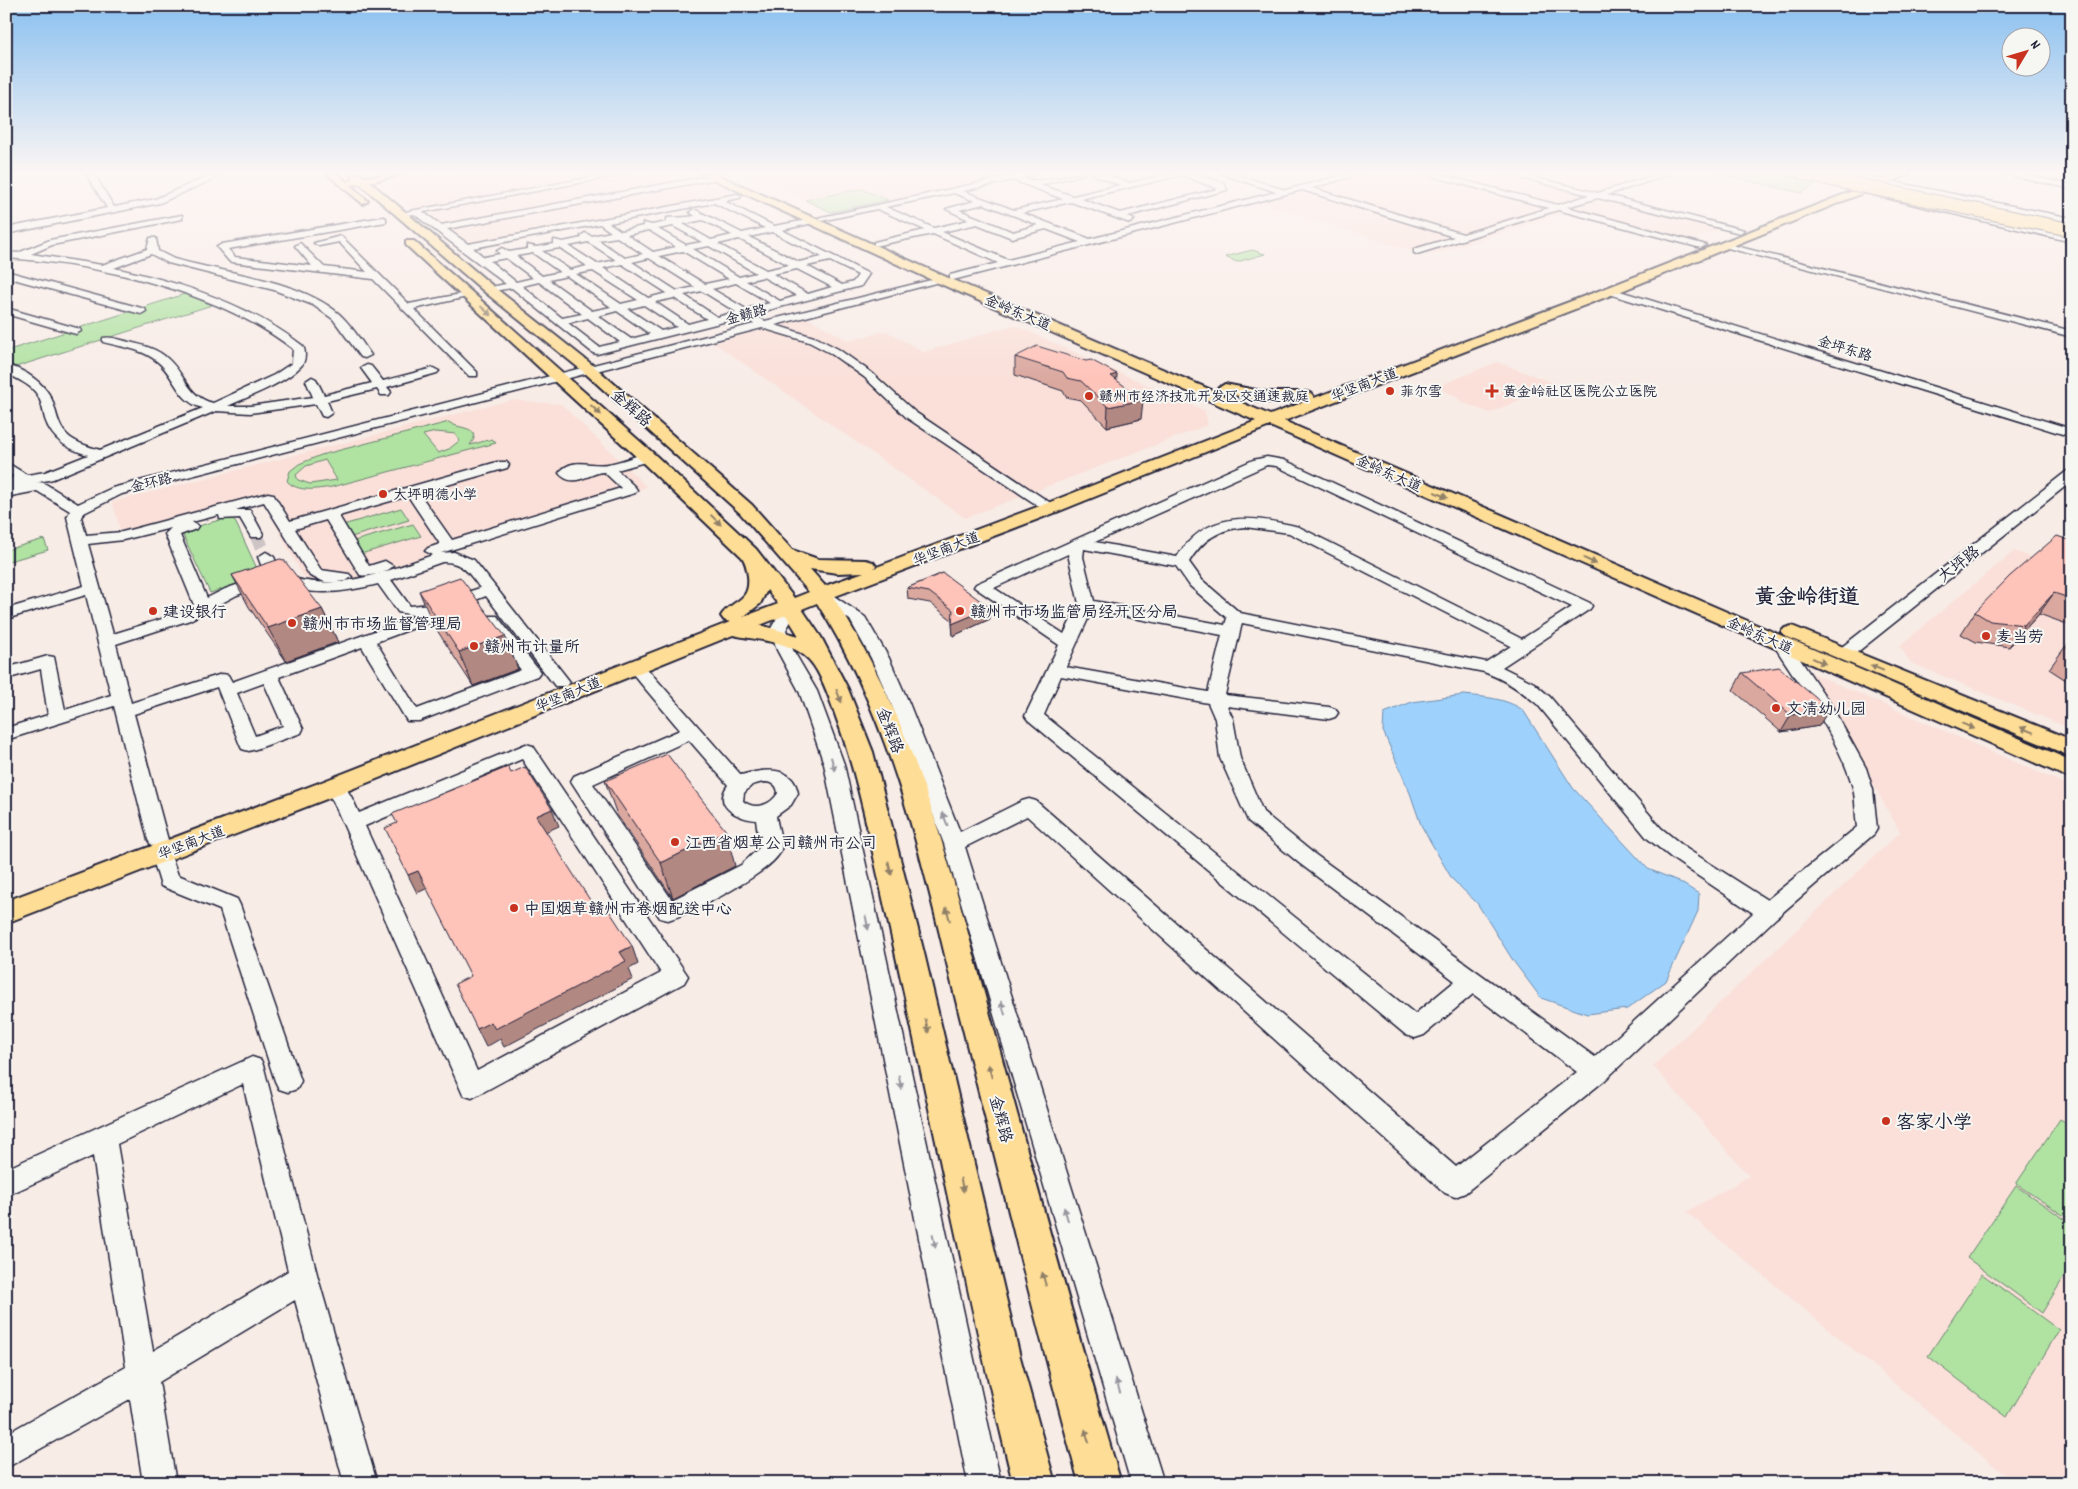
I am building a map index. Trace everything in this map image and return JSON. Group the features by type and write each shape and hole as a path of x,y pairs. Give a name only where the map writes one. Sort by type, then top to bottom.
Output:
{"main road":[{"name":"金辉路","path":"423,243 478,292 559,378 715,518 755,560 787,602 837,690 863,761 910,953 1001,1357 1034,1483"},
{"name":"金岭东大道","path":"868,243 1272,415 1323,431 1844,654 2072,749"},
{"name":"华坚南大道","path":"6,912 561,682 730,623 1046,504 1705,243"},
{"name":"华坚南大道","path":"1313,399 1610,291 1730,243"},
{"name":"金岭东大道","path":"877,244 946,278"},
{"name":"金辉路","path":"478,292 590,370 746,509 818,590 850,638 875,689 924,821 1060,1341 1100,1483"},
{"path":"1217,392 1313,399 1309,413 1323,431 1230,432 1227,424 1227,413 1217,392"},
{"name":"金岭东大道","path":"1323,431 1781,644 2072,771"},
{"path":"785,551 802,561 814,565 870,570 848,610 850,638"},
{"path":"730,623 750,605 757,594 760,584 755,560"},
{"name":"华坚南大道","path":"6,897 333,787 636,667 730,623"},
{"path":"730,623 780,635 805,647 821,659"}],"street":[{"path":"20,256 52,243"},
{"path":"153,250 154,243"},
{"path":"245,243 222,247 232,259 376,276"},
{"path":"316,243 296,247 322,271"},
{"path":"346,243 473,374"},
{"path":"461,243 597,351 857,284 864,274 801,243"},
{"path":"466,247 488,243"},
{"path":"492,243 629,342"},
{"path":"524,243 659,335"},
{"path":"483,260 569,243"},
{"path":"596,243 715,320"},
{"path":"633,243 764,324 813,340 834,351 868,375 911,415 1046,504"},
{"path":"676,243 778,304"},
{"path":"408,307 709,243"},
{"path":"712,243 806,297"},
{"path":"756,243 840,288"},
{"path":"962,243 1006,263"},
{"name":"金赣路","path":"559,378 1083,243"},
{"path":"1417,251 1442,243"},
{"path":"1695,243 1701,245"},
{"path":"562,245 686,328"},
{"path":"1727,245 2072,334"},
{"path":"101,269 153,250"},
{"path":"153,250 172,261 286,290 312,300 332,313 365,355"},
{"path":"6,255 66,260 188,292 238,310 266,323 299,348 299,360 288,371 213,408 44,481 11,488"},
{"path":"558,322 830,258"},
{"path":"6,274 141,311"},
{"name":"金坪东路","path":"1610,291 2072,433"},
{"path":"6,311 76,331"},
{"path":"14,324 30,318"},
{"path":"107,340 151,353 164,360 191,398 213,408 257,409 382,389 433,371"},
{"path":"6,368 32,383 43,394 53,426 62,437 73,445 102,455"},
{"path":"367,368 382,389"},
{"name":"金环路","path":"78,510 104,496 126,489 559,378"},
{"path":"312,381 326,413"},
{"path":"590,468 608,468 647,457"},
{"path":"1068,644 982,587 1077,543 1258,463 1267,461 1279,463 1584,606 1489,668"},
{"path":"286,527 502,465"},
{"path":"6,466 20,475 11,488"},
{"path":"80,540 122,536 268,497 314,573 333,578 365,572 630,490 608,468"},
{"name":"大坪路","path":"1844,654 2072,474"},
{"path":"44,481 78,510 74,517 91,589 168,880 230,905 288,1081"},
{"path":"411,491 449,546"},
{"path":"203,607 173,532 239,513 245,513 256,534"},
{"path":"330,514 365,572"},
{"path":"1181,562 1187,549 1210,529 1227,524 1251,522 1274,524 1294,530 1523,646"},
{"path":"1077,543 1181,562 1196,584 1233,624"},
{"path":"1077,543 1075,557 1087,604 1034,716 1415,1028 1473,980"},
{"path":"266,557 274,577 289,585 322,590 361,583 440,558 454,556 469,563 561,682"},
{"path":"382,576 403,608 411,611 430,609 489,590"},
{"path":"106,642 184,617 231,592 274,577"},
{"path":"6,614 91,589"},
{"path":"818,590 857,617 884,667 954,844 1148,1483"},
{"path":"227,690 366,639 477,600 531,672 413,716 366,639"},
{"path":"787,602 778,630 785,650 808,691 834,764 985,1483"},
{"path":"1087,604 1233,624 1489,668 1507,675 1528,687 1544,701 1654,833 1680,854 1768,912"},
{"path":"1233,624 1215,699 1224,720 1230,758 1255,816 1306,858 1596,1072"},
{"path":"954,844 1029,806 1456,1184 1596,1072 1768,912 1867,829 1863,790 1856,768 1822,706 1781,644"},
{"path":"6,674 48,661 57,717"},
{"path":"636,667 739,785"},
{"path":"1055,670 1215,699 1329,713"},
{"path":"6,734 57,717 123,705 222,679 249,745 294,729 269,675"},
{"path":"692,732 581,781 668,912 748,871 771,849 765,812"},
{"path":"333,787 342,798 353,823 472,1087 676,976 526,750 353,823"},
{"path":"763,775 779,778 785,782 788,788 786,798 776,808 765,812 752,813 737,808 732,797 739,785 746,780 763,775"},
{"path":"6,1183 252,1068 304,1278 361,1483"},
{"path":"104,1137 160,1483"},
{"path":"6,1452 142,1375 304,1278"}],"shaded area":[{"path":"455,243 477,243 459,247"},
{"path":"1388,243 1469,243 1437,254 1414,252"},
{"path":"808,318 849,341 886,331 924,352 1014,325 1205,411 1208,425 965,518 714,343"},
{"name":"黄金岭社区医院公立医院","path":"1497,362 1556,384 1490,413 1461,402 1456,396 1436,387"},
{"name":"大坪明德小学","path":"511,400 561,404 647,487 348,582 315,583 302,575 264,502 123,539 112,502"},
{"path":"2014,551 2072,572 2072,729 1911,663 1899,646"},
{"name":"客家小学","path":"1810,672 2072,787 2072,1483 2015,1483 1686,1212 1749,1176 1653,1066 1900,832"}],"green space":[{"path":"1252,250 1265,254 1237,262 1225,257"},
{"path":"185,294 212,305 6,370 6,351"},
{"path":"449,422 473,432 474,439 470,445 492,439 496,443 332,487 302,489 287,481 290,471 299,464 321,455","holes":["436,432 456,434 459,441 449,449 438,453 423,435","325,460 337,480 310,484 298,480 296,475 306,466"]},
{"path":"401,508 409,520 351,537 343,525"},
{"path":"223,519 232,519 236,523 259,573 247,582 210,593 181,531"},
{"path":"413,524 421,536 361,554 354,541"},
{"path":"44,539 48,550 6,562 6,550"},
{"path":"2060,1119 2072,1126 2072,1221 2016,1184"},
{"path":"2016,1186 2072,1224 2072,1264 2042,1313 1967,1258"},
{"path":"1982,1274 2059,1330 2007,1417 1928,1356"}],"water":[{"path":"1464,695 1487,697 1509,703 1523,710 1573,788 1648,869 1678,881 1699,894 1698,911 1666,981 1627,1009 1587,1014 1541,998 1514,962 1477,903 1452,879 1421,825 1410,793 1383,731 1384,713 1412,702"}],"building":[{"path":"1037,346 1086,361 1091,360 1117,374 1111,376 1143,400 1108,407 1081,381 1067,378 1063,372 1015,357"},
{"path":"2057,536 2072,541 2072,599 2054,593 2024,625 1990,621 1975,612 2010,576"},
{"path":"280,559 284,560 322,609 268,628 232,575"},
{"path":"943,573 990,608 952,624 953,610 929,592 907,588"},
{"path":"460,577 505,636 459,652 419,591"},
{"path":"2072,640 2072,652 2065,647"},
{"path":"1779,667 1829,709 1791,715 1742,673"},
{"path":"667,754 726,831 661,863 605,781"},
{"name":"中国烟草赣州市卷烟配送中心","path":"508,767 511,773 525,767 552,809 536,816 597,911 606,906 632,946 620,952 626,961 495,1029 491,1022 477,1029 455,984 471,976 418,871 408,875 385,828 397,823 392,814"}],"tunnel":[{"path":"256,534 266,557"}],"place":[{"name":"菲尔雪","path":"1390,391"},
{"name":"黄金岭社区医院公立医院","path":"1492,391"},
{"name":"赣州市经济技术开发区交通速裁庭","path":"1089,396"},
{"name":"大坪明德小学","path":"383,494"},
{"name":"建设银行","path":"153,611"},
{"name":"赣州市市场监管局经开区分局","path":"960,611"},
{"name":"赣州市市场监督管理局","path":"292,623"},
{"name":"麦当劳","path":"1986,636"},
{"name":"赣州市计量所","path":"474,646"},
{"name":"文清幼儿园","path":"1776,708"},
{"name":"江西省烟草公司赣州市公司","path":"675,842"},
{"name":"中国烟草赣州市卷烟配送中心","path":"514,908"},
{"name":"客家小学","path":"1886,1121"}],"district":[{"name":"黄金岭街道","path":"1807,596"}]}
